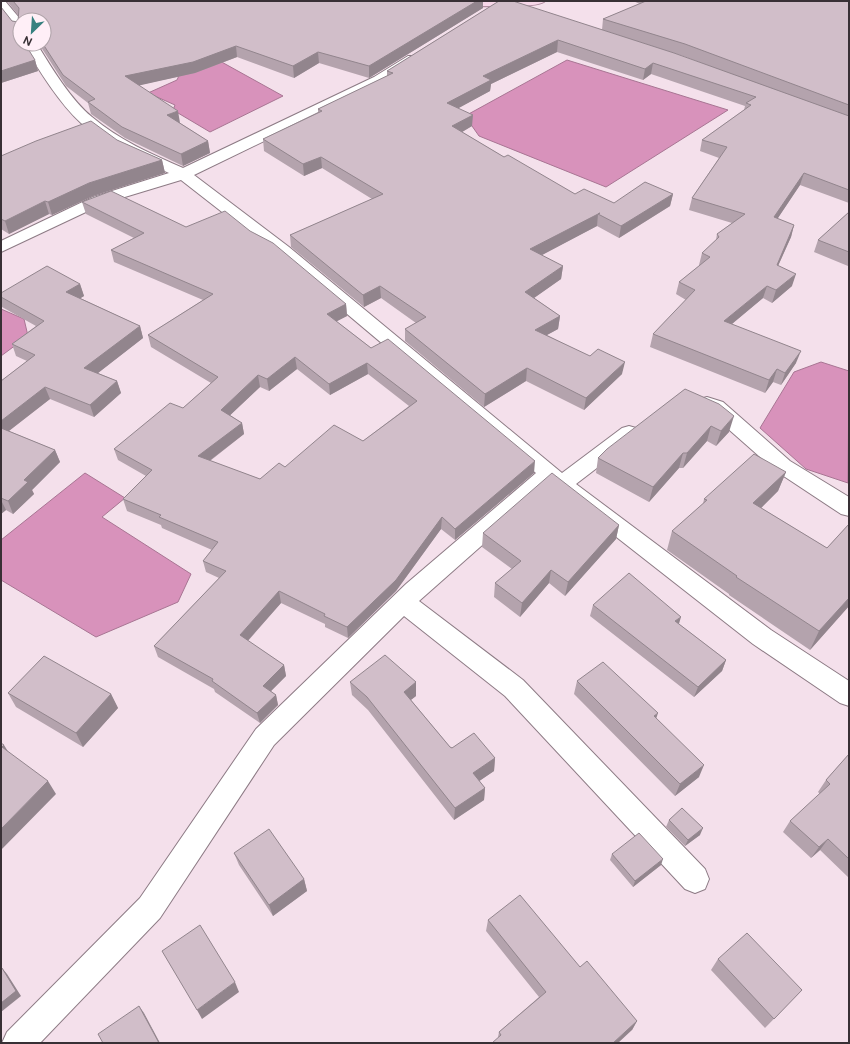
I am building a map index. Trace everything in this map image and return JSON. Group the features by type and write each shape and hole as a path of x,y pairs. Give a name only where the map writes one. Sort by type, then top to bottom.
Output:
{"main road":[{"path":"442,1 539,1"}],"street":[{"path":"482,15 501,2 538,15"},
{"path":"1,4 12,16"},
{"path":"35,52 52,80 86,120 88,129 183,174 283,251 556,478 762,637 849,695"},
{"path":"1,247 99,200 183,174 379,80 424,52"},
{"path":"690,399 716,407 783,466 849,508"},
{"path":"18,1043 150,908 265,738 403,602 556,478 641,423"},
{"path":"403,602 514,688 695,880"}],"shaded area":[{"path":"218,60 283,96 210,132 173,110 175,105 148,93 177,80 181,71"},
{"path":"567,60 728,110 606,187 479,136 465,116"},
{"path":"1,309 24,319 28,336 1,356"},
{"path":"821,362 849,371 848,483 806,469 760,428 794,372"},
{"path":"85,473 125,498 102,517 191,574 178,602 96,637 1,580 1,540"}],"building":[{"path":"13,1 477,1 369,66 318,52 293,66 236,46 193,62 125,76 178,111 167,115 208,141 181,154 122,127 88,102 95,99 63,75 48,52 52,52 52,12 19,12 19,8"},
{"path":"499,1 513,1 674,53 849,116 849,190 804,173 774,217 794,225 777,265 796,274 776,290 767,286 724,321 801,351 785,373 777,369 769,380 653,334 695,290 679,282 710,257 702,253 719,237 717,234 745,214 692,198 727,147 702,140 751,105 746,103 756,97 653,63 645,69 558,40 483,76 491,80 447,103 473,115 452,126 504,157 508,155 575,194 584,189 614,203 645,182 673,194 621,226 598,214 530,249 563,266 525,292 560,316 535,330 590,356 598,349 625,362 586,398 527,368 485,394 405,329 426,317 380,286 363,295 290,235 383,194 321,157 303,164 263,139 322,111 318,109 393,73 387,71"},
{"path":"646,1 849,1 849,105 685,44 603,19"},
{"path":"1,7 12,21 12,52 30,52 35,60 1,71"},
{"path":"91,121 117,140 162,160 89,183 48,202 45,201 5,221 1,219 1,156 36,141"},
{"path":"111,191 186,227 225,211 250,231 273,243 346,304 327,314 371,348 388,339 535,461 455,529 442,517 396,580 347,627 279,591 240,635 284,665 263,686 276,695 257,713 212,681 213,679 154,646 226,571 203,561 218,542 159,517 161,515 123,499 152,470 114,449 170,403 183,408 218,377 148,335 213,294 111,250 144,233 82,202","holes":["295,357 329,384 367,363 417,401 363,441 334,425 285,467 279,463 260,479 198,456 242,423 221,410 258,375 267,379"]},
{"path":"849,212 849,252 818,240"},
{"path":"47,266 80,284 66,292 140,326 84,368 117,381 90,405 45,387 1,421 1,381 35,355 12,344 44,321 1,297 1,293"},
{"path":"685,389 719,404 734,416 721,431 711,426 687,453 683,453 653,487 598,458 607,449"},
{"path":"1,428 55,450 24,480 28,482 8,501 1,498"},
{"path":"754,454 786,472 753,503 827,548 849,524 849,598 819,631 736,577 737,576 672,531 707,500 704,499"},
{"path":"552,473 619,525 568,582 551,570 522,603 495,583 521,561 483,533"},
{"path":"629,573 681,617 675,621 726,660 698,687 593,605"},
{"path":"385,655 416,682 404,692 450,747 452,748 474,733 495,758 473,773 485,788 455,808 367,697 350,682"},
{"path":"44,656 111,694 76,733 8,693"},
{"path":"603,662 658,713 654,716 704,765 680,784 577,681"},
{"path":"1,743 4,745 2,747 48,781 1,829"},
{"path":"849,754 849,859 828,839 819,847 790,821 830,784 826,780"},
{"path":"682,808 703,828 688,840 669,820"},
{"path":"269,829 304,879 269,905 234,853"},
{"path":"639,833 663,859 635,881 612,854"},
{"path":"520,895 580,967 587,961 637,1021 613,1043 492,1043 501,1035 499,1032 546,992 488,920"},
{"path":"200,925 235,982 197,1010 162,951"},
{"path":"747,933 802,990 774,1019 718,959"},
{"path":"2,968 16,991 1,1003 1,969"},
{"path":"139,1006 159,1043 103,1043 98,1034"}]}
